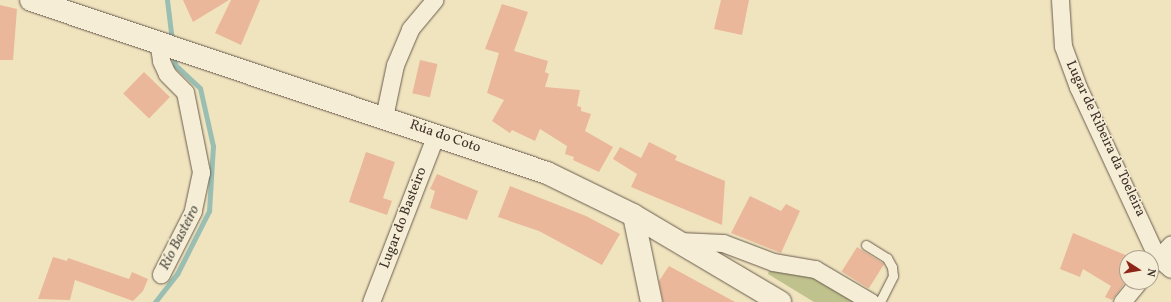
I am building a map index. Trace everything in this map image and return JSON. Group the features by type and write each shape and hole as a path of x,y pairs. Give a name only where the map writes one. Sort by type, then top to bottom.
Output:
{"main road":[{"name":"Rúa do Coto","path":"31,0 162,43 204,55 547,173 633,215 780,302"}],"street":[{"path":"384,117 396,65 410,29 434,0"},
{"name":"Lugar de Ribeira da Toeleira","path":"1060,0 1063,46 1078,87 1149,250"},
{"path":"160,274 193,211 201,172 185,92 164,68 162,43"},
{"name":"Lugar do Basteiro","path":"371,302 436,134"},
{"path":"633,215 651,302"},
{"name":"Rúa do Coto","path":"677,241 723,244 773,262 815,269 871,302"},
{"path":"1159,256 1171,244"},
{"name":"Lugar de Ribeira da Toeleira","path":"1159,263 1171,269"},
{"path":"1122,302 1132,290"}],"lane":[{"path":"866,245 887,258 892,267 892,276 880,302"}],"green space":[{"path":"784,269 802,271 859,302 814,302 768,274 769,271"}],"building":[{"path":"183,0 229,0 193,22"},
{"path":"231,0 260,0 241,45 215,33"},
{"path":"721,0 749,0 742,35 714,29"},
{"path":"502,4 528,12 514,51 548,61 545,72 549,74 545,87 580,90 577,106 581,107 581,111 591,114 585,131 613,147 599,172 573,160 574,157 565,154 567,146 540,129 535,141 512,130 510,133 492,121 504,100 487,93 499,53 485,49"},
{"path":"0,5 17,9 13,60 0,60"},
{"path":"420,60 438,64 430,97 412,93"},
{"path":"144,72 170,97 149,119 123,94"},
{"path":"649,142 677,156 675,160 725,181 722,225 631,187 637,174 613,159 620,147 641,158"},
{"path":"366,152 395,162 383,198 392,201 387,215 349,202"},
{"path":"437,174 478,191 467,220 430,208 435,191 430,189"},
{"path":"510,186 586,216 620,234 602,265 539,231 498,217"},
{"path":"750,196 781,211 786,204 800,211 781,253 731,233"},
{"path":"1073,233 1119,252 1120,290 1112,300 1105,297 1111,286 1083,269 1080,277 1060,269"},
{"path":"857,247 884,264 869,289 842,272"},
{"path":"53,257 67,261 68,258 129,279 132,272 148,279 143,291 133,301 75,280 70,300 38,299"},
{"path":"669,266 735,302 663,302 659,281"}],"waterway":[{"name":"Río Basteiro","path":"167,0 172,41"},
{"name":"Río Basteiro","path":"155,302 177,274 209,211 213,146 200,88 175,65 174,53"}]}
